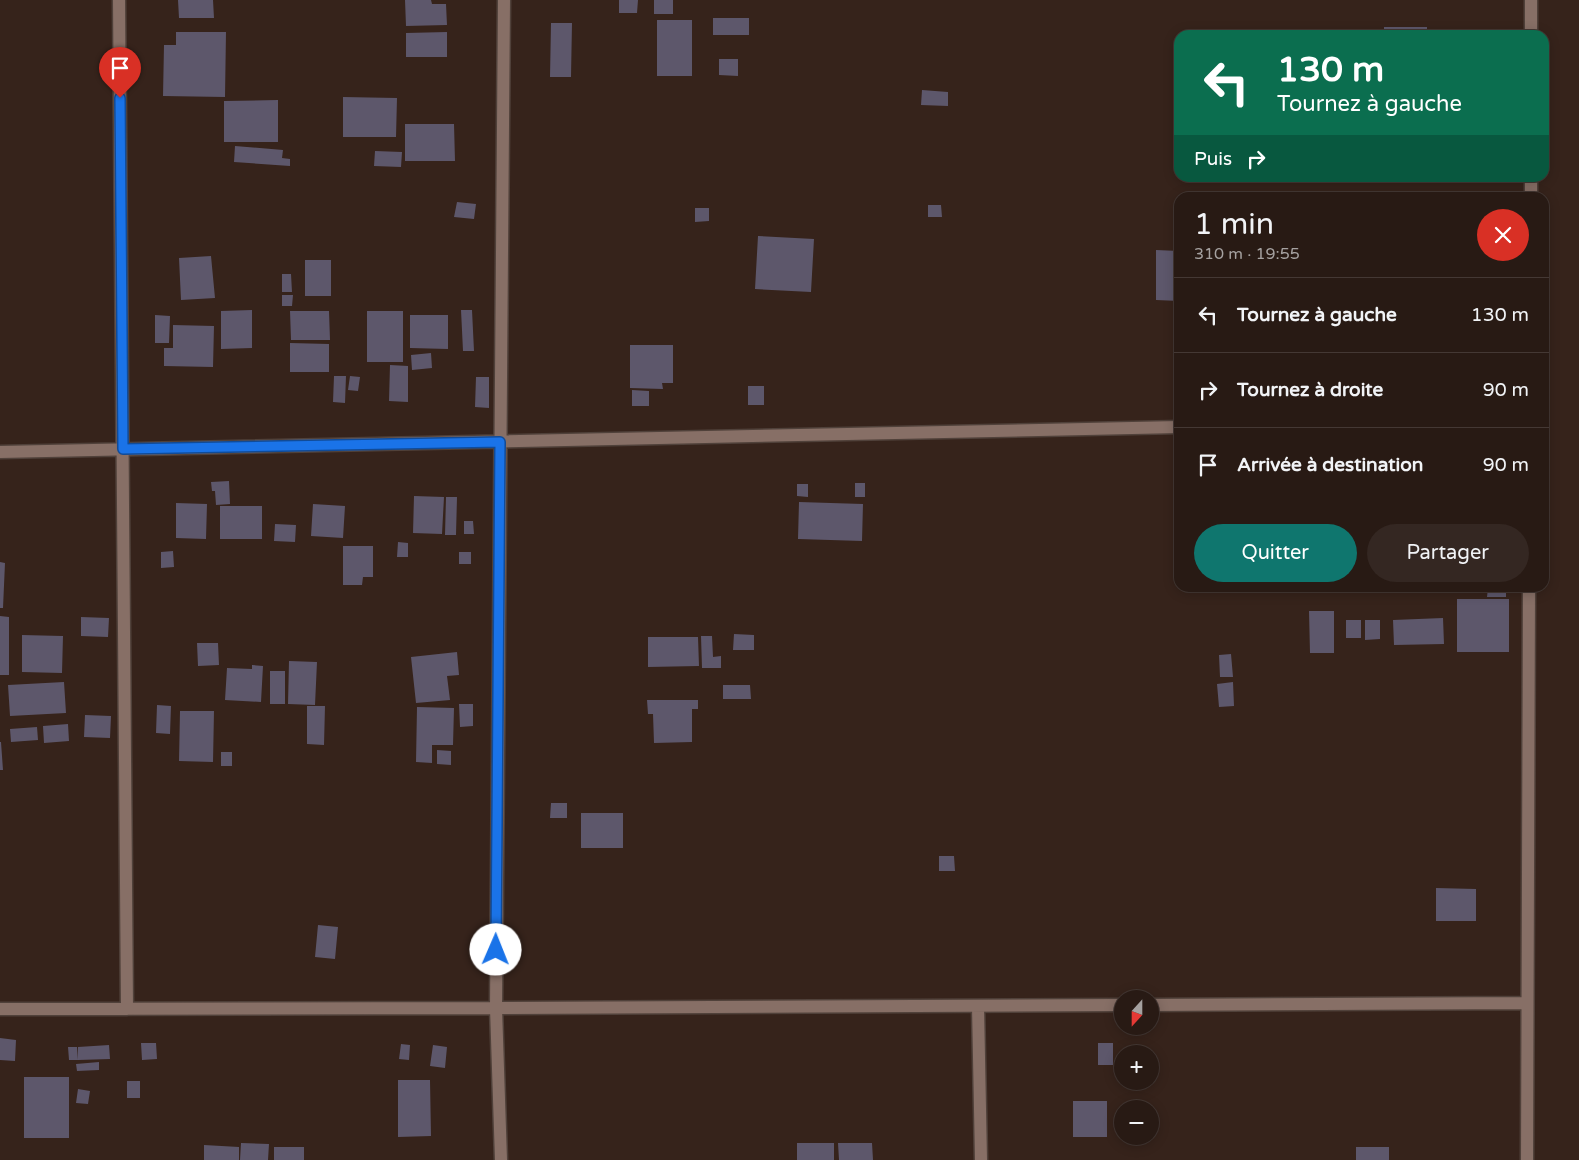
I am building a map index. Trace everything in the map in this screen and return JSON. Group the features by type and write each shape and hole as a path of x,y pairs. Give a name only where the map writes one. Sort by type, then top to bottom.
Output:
{"street":[{"path":"119,0 127,1009"},
{"path":"501,1160 496,1008 504,0"},
{"path":"1531,30 1532,0"},
{"path":"0,452 1174,427"},
{"path":"1527,1160 1529,592"},
{"path":"1159,1005 1528,1003"},
{"path":"0,1009 1114,1005"},
{"path":"978,1006 981,1160"}],"building":[{"path":"178,0 213,0 214,18 179,18"},
{"path":"405,0 431,0 432,4 446,4 447,25 406,26"},
{"path":"619,0 638,0 637,13 619,13"},
{"path":"654,0 673,0 673,14 654,14"},
{"path":"713,18 749,18 749,35 713,35"},
{"path":"657,20 692,20 692,76 657,76"},
{"path":"551,23 572,23 571,77 550,77"},
{"path":"1384,27 1427,27 1427,30 1384,30"},
{"path":"176,32 226,32 225,97 163,96 164,45 176,45"},
{"path":"447,32 447,57 406,57 406,33"},
{"path":"719,59 738,59 738,76 719,75"},
{"path":"922,90 948,92 948,106 921,105"},
{"path":"343,97 397,98 396,137 343,137"},
{"path":"278,100 278,142 224,142 224,101"},
{"path":"405,124 454,124 455,161 405,161"},
{"path":"235,146 283,150 282,158 290,159 290,166 234,162"},
{"path":"375,151 402,152 401,167 374,166"},
{"path":"457,202 476,204 474,219 454,217"},
{"path":"928,205 941,205 942,217 928,217"},
{"path":"695,208 709,208 709,221 695,222"},
{"path":"758,236 814,239 811,292 755,289"},
{"path":"1156,250 1174,251 1174,301 1156,300"},
{"path":"211,256 215,298 181,300 179,258"},
{"path":"305,260 331,260 331,296 305,296"},
{"path":"282,274 291,274 292,292 282,292"},
{"path":"282,295 293,295 292,306 282,306"},
{"path":"252,310 252,348 221,349 221,311"},
{"path":"461,310 472,310 474,351 463,351"},
{"path":"290,311 329,311 330,340 291,340"},
{"path":"367,311 403,311 403,362 367,362"},
{"path":"155,315 170,316 169,343 155,343"},
{"path":"410,315 448,315 448,349 410,348"},
{"path":"173,325 214,326 213,367 164,366 164,348 173,348"},
{"path":"290,343 329,344 329,372 290,372"},
{"path":"630,345 673,345 673,383 662,383 663,389 630,388"},
{"path":"431,353 432,368 412,370 411,355"},
{"path":"390,365 408,366 408,402 389,401"},
{"path":"334,376 346,376 345,403 333,402"},
{"path":"350,376 360,377 358,391 348,390"},
{"path":"476,377 489,377 489,408 475,407"},
{"path":"748,386 764,386 764,405 748,405"},
{"path":"632,390 649,391 649,406 632,406"},
{"path":"229,481 230,504 216,505 215,491 212,491 211,482"},
{"path":"855,483 865,483 865,497 855,497"},
{"path":"797,484 808,484 808,497 797,496"},
{"path":"414,496 444,497 442,534 413,533"},
{"path":"446,497 457,497 456,535 445,535"},
{"path":"799,502 863,504 862,541 798,539"},
{"path":"176,503 207,504 206,539 176,538"},
{"path":"313,504 345,506 343,538 311,536"},
{"path":"220,506 262,506 262,539 220,539"},
{"path":"464,521 473,521 474,534 464,534"},
{"path":"275,524 296,525 295,542 274,541"},
{"path":"398,542 408,543 408,557 397,557"},
{"path":"343,546 373,546 373,577 363,577 362,585 343,585"},
{"path":"173,551 174,567 161,568 161,552"},
{"path":"459,552 471,552 471,564 459,564"},
{"path":"0,562 5,563 3,608 0,608"},
{"path":"1488,592 1506,592 1506,597 1487,597"},
{"path":"1457,599 1509,599 1509,652 1457,652"},
{"path":"1309,611 1334,611 1334,653 1310,653"},
{"path":"0,616 9,617 9,675 0,675"},
{"path":"81,617 109,618 108,637 81,636"},
{"path":"1443,618 1444,644 1394,645 1393,620"},
{"path":"1346,620 1361,620 1361,638 1346,638"},
{"path":"1365,620 1380,620 1380,639 1365,640"},
{"path":"734,634 754,635 754,650 733,650"},
{"path":"22,635 63,636 62,673 22,672"},
{"path":"701,636 712,636 713,657 721,656 721,668 702,668"},
{"path":"648,637 698,637 699,666 648,667"},
{"path":"197,643 218,643 219,665 198,666"},
{"path":"457,652 459,675 447,676 450,700 416,703 411,657"},
{"path":"1231,654 1233,677 1220,677 1219,655"},
{"path":"289,661 317,662 315,705 288,704"},
{"path":"252,665 263,666 261,702 225,700 227,668 252,669"},
{"path":"270,671 285,671 285,704 270,704"},
{"path":"64,682 66,713 10,716 8,685"},
{"path":"1233,682 1234,706 1219,707 1217,684"},
{"path":"723,685 750,685 751,699 723,699"},
{"path":"647,700 698,700 698,709 692,709 692,742 654,743 653,714 648,714"},
{"path":"459,704 473,704 473,726 460,727"},
{"path":"157,705 171,706 170,734 156,733"},
{"path":"307,706 325,706 324,745 307,744"},
{"path":"417,707 454,708 453,745 432,745 432,763 416,762"},
{"path":"180,711 214,711 213,762 179,761"},
{"path":"85,715 111,716 110,738 84,737"},
{"path":"68,724 69,741 44,743 43,726"},
{"path":"37,727 38,740 11,742 10,729"},
{"path":"1,742 3,770 0,770"},
{"path":"437,750 451,751 451,765 437,764"},
{"path":"221,752 232,752 232,766 221,766"},
{"path":"551,803 567,803 567,818 550,818"},
{"path":"581,813 623,813 623,848 581,848"},
{"path":"939,856 954,856 955,871 939,871"},
{"path":"1436,888 1476,889 1476,921 1436,921"},
{"path":"318,925 338,927 335,959 315,957"},
{"path":"0,1038 16,1040 15,1061 0,1060"},
{"path":"141,1043 156,1043 157,1059 142,1060"},
{"path":"1098,1043 1113,1043 1113,1065 1098,1065"},
{"path":"401,1044 410,1045 409,1060 399,1059"},
{"path":"109,1045 110,1059 78,1060 78,1047"},
{"path":"433,1045 447,1047 445,1068 430,1066"},
{"path":"68,1047 77,1047 78,1060 69,1060"},
{"path":"99,1062 99,1070 77,1071 76,1064"},
{"path":"24,1077 69,1077 69,1138 24,1138"},
{"path":"398,1080 430,1080 431,1136 398,1137"},
{"path":"127,1081 140,1081 140,1098 127,1098"},
{"path":"78,1089 90,1091 88,1104 76,1103"},
{"path":"1073,1101 1107,1101 1107,1137 1073,1137"},
{"path":"241,1143 269,1144 268,1160 240,1160"},
{"path":"797,1143 834,1143 834,1160 797,1160"},
{"path":"838,1143 872,1143 873,1160 839,1160"},
{"path":"204,1145 239,1147 239,1160 204,1160"},
{"path":"274,1147 304,1147 304,1160 274,1160"},
{"path":"1356,1147 1389,1147 1389,1160 1356,1160"}],"route":[{"path":"120,98 123,449 500,442 496,950"}]}
